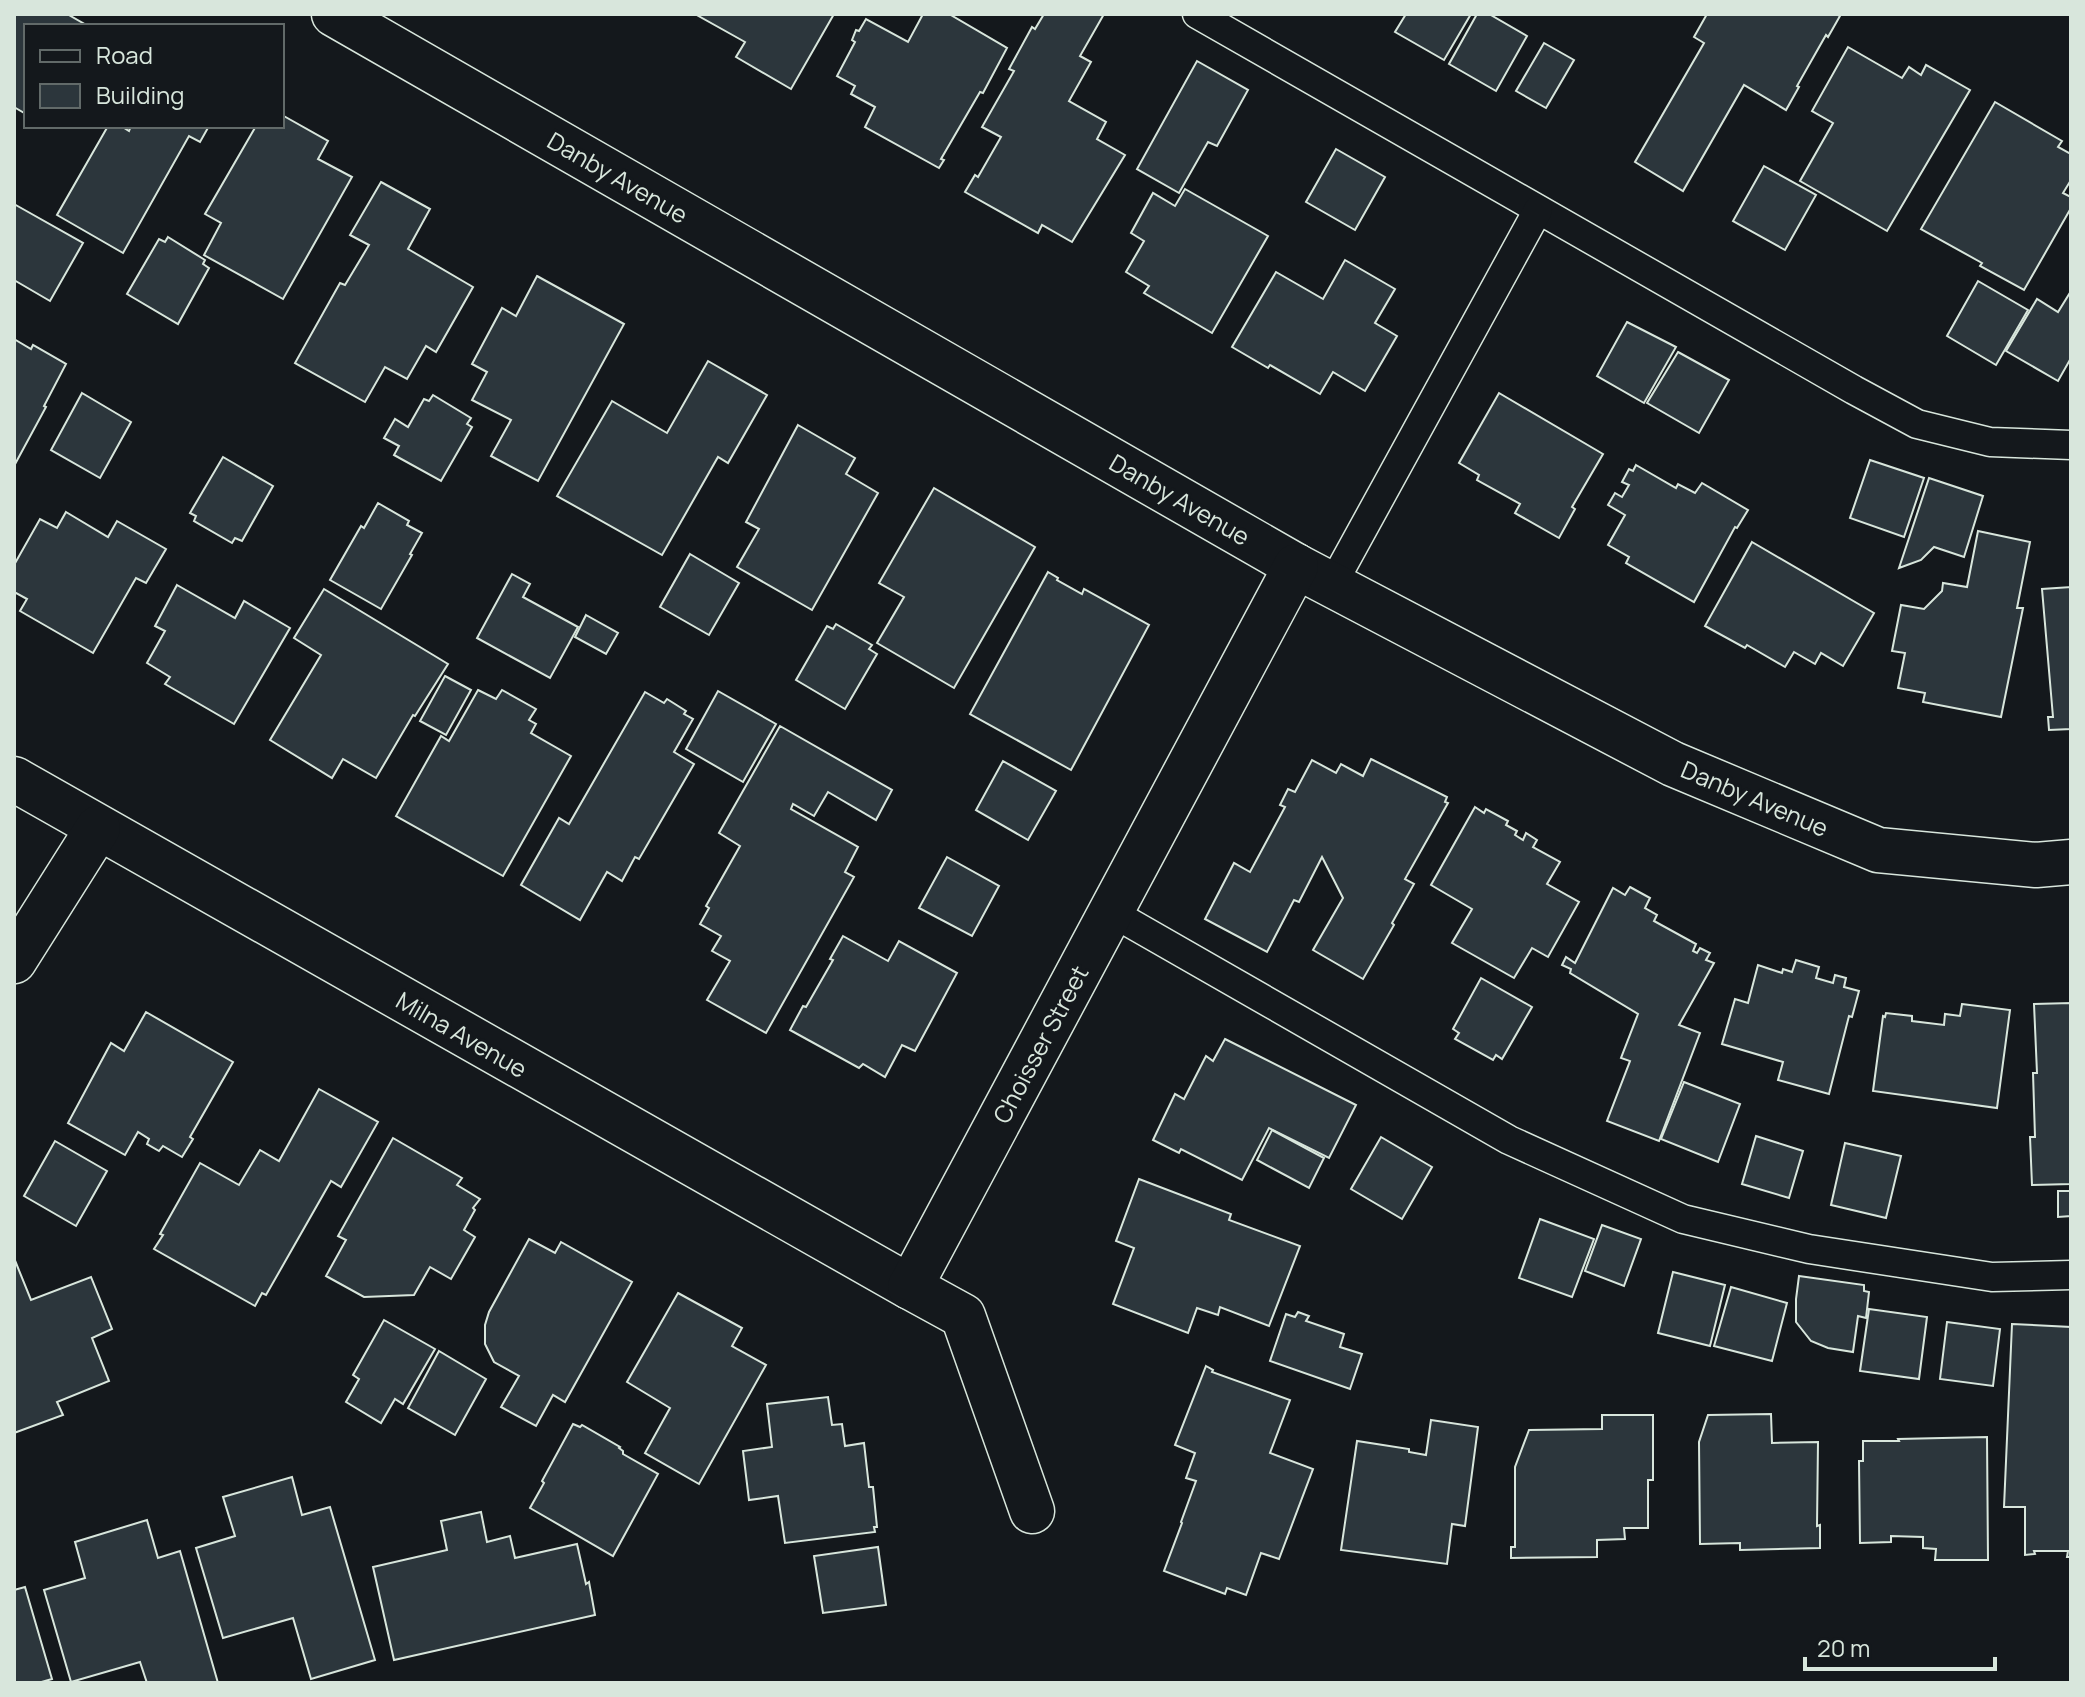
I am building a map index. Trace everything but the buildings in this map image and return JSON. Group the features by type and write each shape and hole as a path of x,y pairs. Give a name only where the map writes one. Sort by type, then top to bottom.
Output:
{"street":[{"name":"Danby Avenue","path":"334,14 1314,575 1673,764 1878,850 2036,865 2071,862"},
{"name":"Choisser Street","path":"910,1287 1111,912 1314,575"},
{"name":"Milna Avenue","path":"14,779 910,1287"},
{"path":"14,961 98,828"},
{"path":"910,1287 963,1316 1032,1511"}],"lane":[{"path":"1197,14 1917,424 1990,442 2071,445"},
{"path":"1314,575 1538,210"},
{"path":"1111,912 1509,1140 1683,1219 1809,1249 1992,1277 2071,1275"}]}
